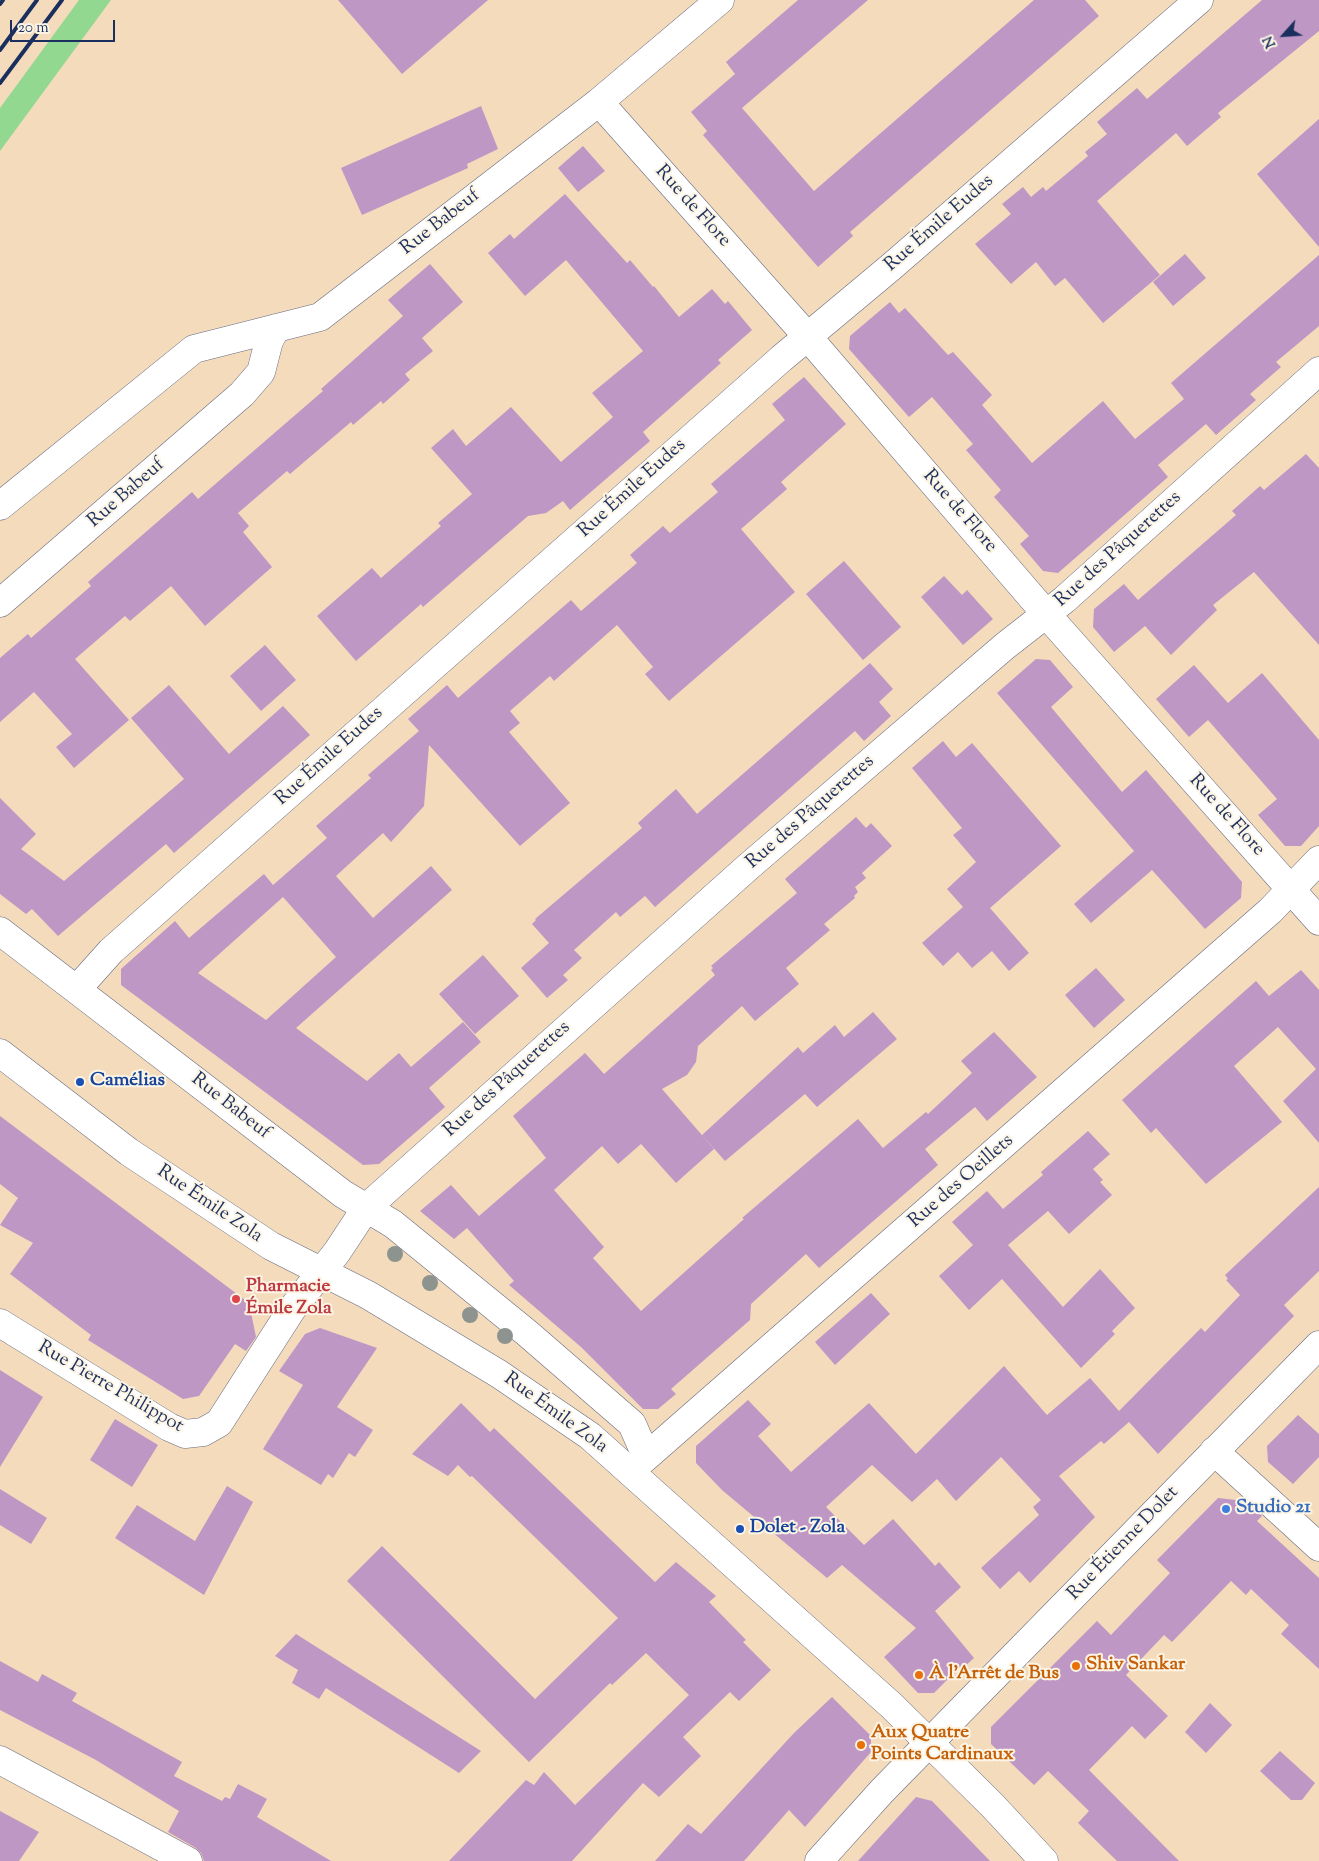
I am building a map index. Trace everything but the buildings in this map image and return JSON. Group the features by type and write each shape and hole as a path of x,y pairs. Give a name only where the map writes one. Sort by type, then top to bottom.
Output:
{"street":[{"name":"Rue Babeuf","path":"0,506 194,349 320,317 599,102 720,0"},
{"name":"Rue Émile Eudes","path":"77,989 119,945 807,336 891,267 1200,0"},
{"name":"Rue de Flore","path":"599,102 807,336 1047,615 1319,921"},
{"name":"Rue Babeuf","path":"0,603 242,394 261,372 269,341 276,328"},
{"name":"Rue des Pâquerettes","path":"321,1271 366,1208 748,867 1005,646 1047,615 1319,371"},
{"name":"Rue des Oeillets","path":"638,1464 1263,918 1319,860"},
{"name":"Rue Babeuf","path":"0,931 343,1194 366,1208"},
{"name":"Rue Émile Zola","path":"2,1057 129,1152 271,1246 368,1295 499,1374 590,1436 638,1464 885,1699 993,1806 1044,1861"},
{"name":"Rue Émile Zola","path":"366,1208 394,1224 527,1333 632,1424 638,1464"},
{"name":"Rue Pierre Philippot","path":"0,1323 169,1427 185,1434 203,1432 219,1423 292,1309 321,1271"},
{"name":"Rue Étienne Dolet","path":"819,1861 882,1790 1319,1345"},
{"path":"1214,1451 1319,1547"},
{"path":"0,1760 188,1861"}],"green space":[{"path":"79,0 111,0 0,151 0,108"}],"railway":[{"path":"0,4 3,0"},
{"path":"0,50 37,0"},
{"path":"0,83 62,0"}],"place":[{"name":"Camélias","path":"80,1082"},
{"name":"Pharmacie Émile Zola","path":"236,1299"},
{"name":"Studio 21","path":"1226,1509"},
{"name":"Dolet - Zola","path":"740,1529"},
{"name":"Shiv Sankar","path":"1076,1666"},
{"name":"À l'Arrêt de Bus","path":"919,1675"},
{"name":"Aux Quatre Points Cardinaux","path":"861,1745"}]}
